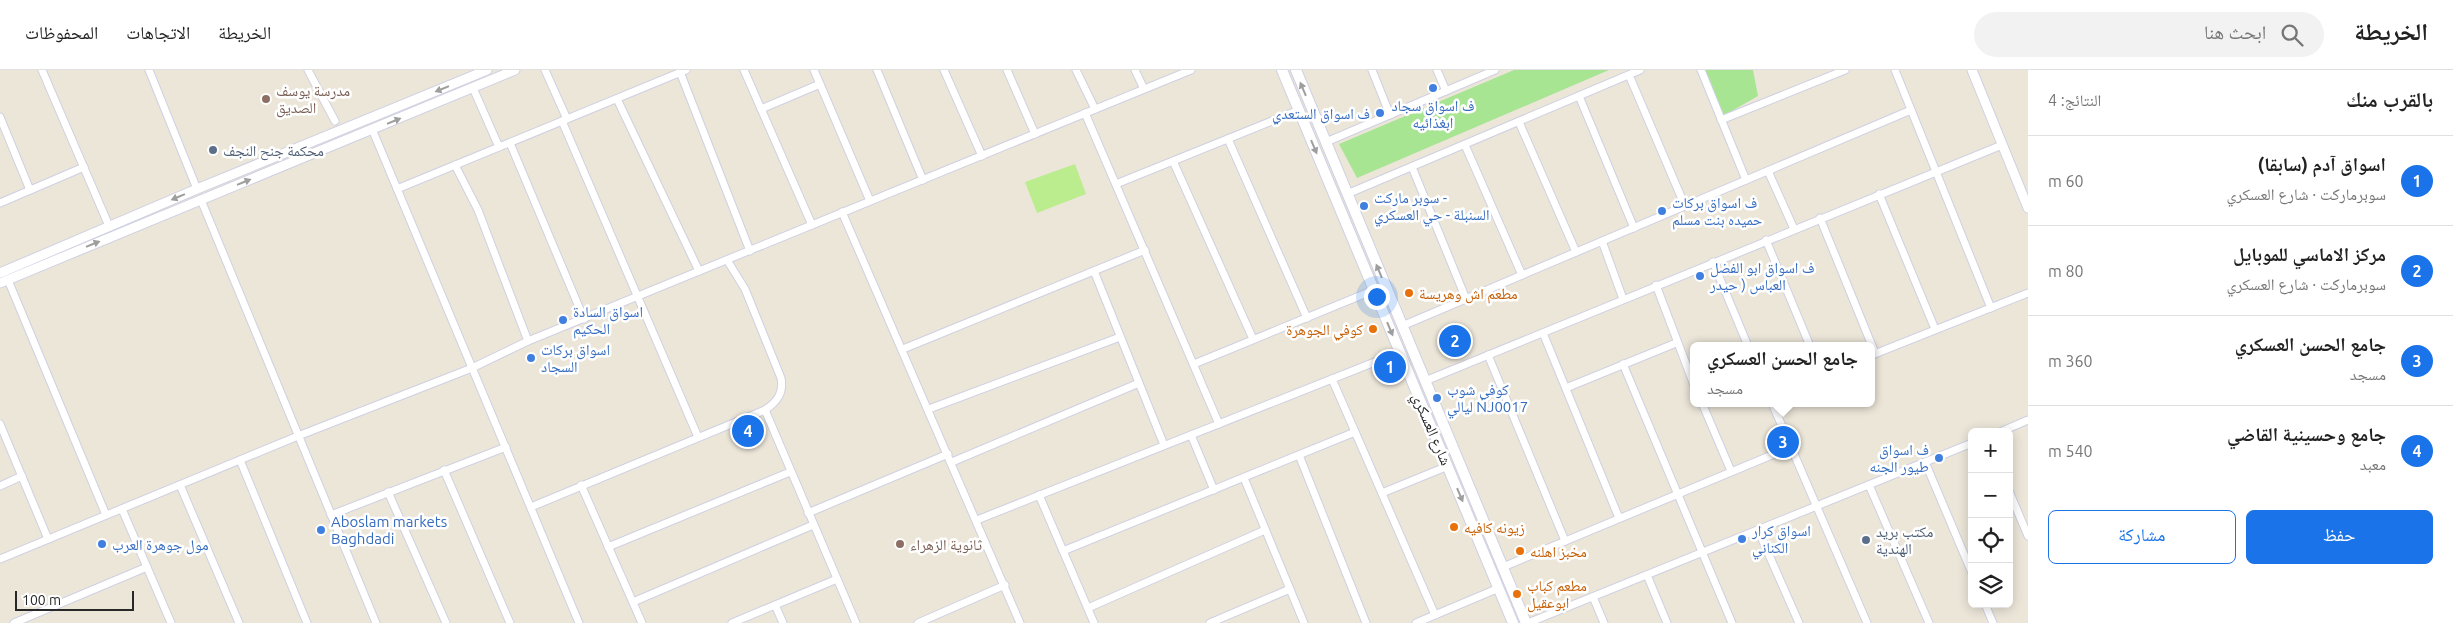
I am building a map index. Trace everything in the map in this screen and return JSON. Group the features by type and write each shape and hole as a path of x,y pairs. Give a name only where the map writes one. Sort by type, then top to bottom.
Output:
{"main road":[{"name":"شارع العسكري","path":"1282,70 1513,623"},
{"name":"شارع العسكري","path":"1296,70 1527,623"},
{"path":"1433,430 1438,431 1444,426"},
{"path":"1440,449 1444,445 1452,446"}],"street":[{"path":"42,70 109,226"},
{"path":"149,70 197,189"},
{"path":"308,70 335,121"},
{"path":"0,273 197,189 487,70"},
{"path":"106,515 4,282 516,70"},
{"path":"545,70 564,120 698,437"},
{"path":"744,70 812,225"},
{"path":"814,70 870,201"},
{"path":"877,70 923,180"},
{"path":"944,70 982,156"},
{"path":"1007,70 1035,134"},
{"path":"1076,70 1095,110"},
{"path":"1135,70 1144,90"},
{"path":"0,559 298,436 472,368 528,341 1191,70"},
{"path":"1372,70 1390,115"},
{"path":"1437,70 1446,91"},
{"path":"1326,142 1494,70"},
{"path":"1348,194 1640,70"},
{"path":"1701,70 1746,180"},
{"path":"1721,120 1845,70"},
{"path":"1895,70 1990,308"},
{"path":"1972,70 2028,208"},
{"path":"398,189 683,71 750,251"},
{"path":"1629,75 1685,206"},
{"path":"761,108 820,84"},
{"path":"473,88 499,147"},
{"path":"1579,96 1634,228"},
{"path":"617,98 699,271"},
{"path":"1116,184 1298,110"},
{"path":"1402,326 1911,110"},
{"path":"1085,113 1219,424"},
{"path":"0,117 30,190"},
{"path":"1519,122 1576,252"},
{"path":"372,130 579,623"},
{"path":"332,134 336,144"},
{"path":"1228,139 1307,318"},
{"path":"510,143 584,319"},
{"path":"1465,145 1522,275"},
{"path":"1425,381 2002,145"},
{"path":"1172,161 1253,340"},
{"path":"455,165 478,210 528,341"},
{"path":"0,203 84,168"},
{"path":"1412,168 1466,299"},
{"path":"1768,171 1794,229"},
{"path":"1879,194 1935,330"},
{"path":"201,200 376,623"},
{"path":"842,212 952,462 1020,623"},
{"path":"1820,218 1869,342"},
{"path":"1766,240 1808,342"},
{"path":"1602,241 1624,299"},
{"path":"64,246 63,251 68,255"},
{"path":"903,350 1144,250"},
{"path":"38,256 43,261 42,265"},
{"path":"531,507 765,410 780,396 783,386 781,378 745,289 727,260"},
{"path":"1713,262 1746,342"},
{"path":"1094,271 1164,445"},
{"path":"1656,285 1676,343 1690,376"},
{"path":"1194,364 1374,290"},
{"path":"1875,354 2028,293"},
{"path":"1543,333 1619,518"},
{"path":"929,410 1120,337"},
{"path":"1566,388 1676,343"},
{"path":"977,520 1400,352"},
{"path":"1488,355 1564,541"},
{"path":"1623,364 1732,623"},
{"path":"1332,379 1435,615"},
{"path":"952,462 1139,383"},
{"path":"1704,407 1731,471"},
{"path":"1774,407 1866,623"},
{"path":"765,410 856,623"},
{"path":"2009,428 2028,420"},
{"path":"0,424 48,539"},
{"path":"1063,551 1355,432"},
{"path":"1191,435 1214,490"},
{"path":"1527,623 1968,445"},
{"path":"331,515 506,447"},
{"path":"1503,567 1677,493 1791,448"},
{"path":"808,513 948,454"},
{"path":"1299,455 1366,623"},
{"path":"240,460 307,623"},
{"path":"1925,462 1968,564"},
{"path":"1382,493 1448,466"},
{"path":"444,470 510,623"},
{"path":"608,547 790,472"},
{"path":"0,486 22,476"},
{"path":"1244,478 1304,623"},
{"path":"180,485 239,623"},
{"path":"581,485 642,623"},
{"path":"1869,485 1929,623"},
{"path":"388,492 446,623"},
{"path":"1039,495 1094,623"},
{"path":"2013,500 2028,536"},
{"path":"122,509 171,623"},
{"path":"633,602 813,525"},
{"path":"1088,608 1266,530"},
{"path":"1758,530 1799,623"},
{"path":"14,623 147,567"},
{"path":"1647,575 1667,623"},
{"path":"732,623 837,579"},
{"path":"918,623 1005,585"},
{"path":"1416,623 1499,588"},
{"path":"1210,623 1290,589"},
{"path":"1593,597 1604,623"},
{"path":"776,605 784,623"},
{"path":"1987,608 1993,623"}],"green space":[{"path":"1514,70 1609,70 1357,178 1339,144"},
{"path":"1702,70 1753,70 1758,96 1723,116"},
{"path":"1075,164 1086,194 1037,213 1025,182"}],"place":[{"name":"ف اسواق سجاد ابغذائيه","path":"1433,88"},
{"name":"مدرسة يوسف الصديق","path":"266,99"},
{"name":"ف اسواق الستعدي","path":"1380,113"},
{"name":"محكمة جنح النجف","path":"213,150"},
{"name":"سوبر ماركت - السنبلة - حي العسكري","path":"1364,206"},
{"name":"ف اسواق بركات حميده بنت مسلم","path":"1662,211"},
{"name":"ف اسواق ابو الفضل العباس ( حيدر","path":"1700,276"},
{"name":"مطعم اش وهريسة","path":"1409,293"},
{"name":"اسواق السادة الحكيم","path":"563,320"},
{"name":"كوفي الجوهرة","path":"1373,329"},
{"name":"مركز الاماسي للموبايل","path":"1455,341"},
{"name":"اسواق بركات السجاد","path":"531,358"},
{"name":"اسواق آدم (سابقا)","path":"1390,367"},
{"name":"كوفي شوب ليالي NJ0017","path":"1437,398"},
{"name":"جامع وحسينية القاضي","path":"748,431"},
{"name":"جامع الحسن العسكري","path":"1783,442"},
{"name":"ف اسواق طيور الجنه","path":"1939,458"},
{"name":"زيونه كافيه","path":"1454,527"},
{"name":"Aboslam markets Baghdadi","path":"321,530"},
{"name":"اسواق كرار الكناني","path":"1742,539"},
{"name":"مكتب بريد الهندية","path":"1866,540"},
{"name":"مول جوهرة العرب","path":"102,544"},
{"name":"ثانوية الزهراء","path":"900,544"},
{"name":"مخبز اهلنه","path":"1520,551"},
{"name":"مطعم كباب ابوعقيل","path":"1517,594"}]}
